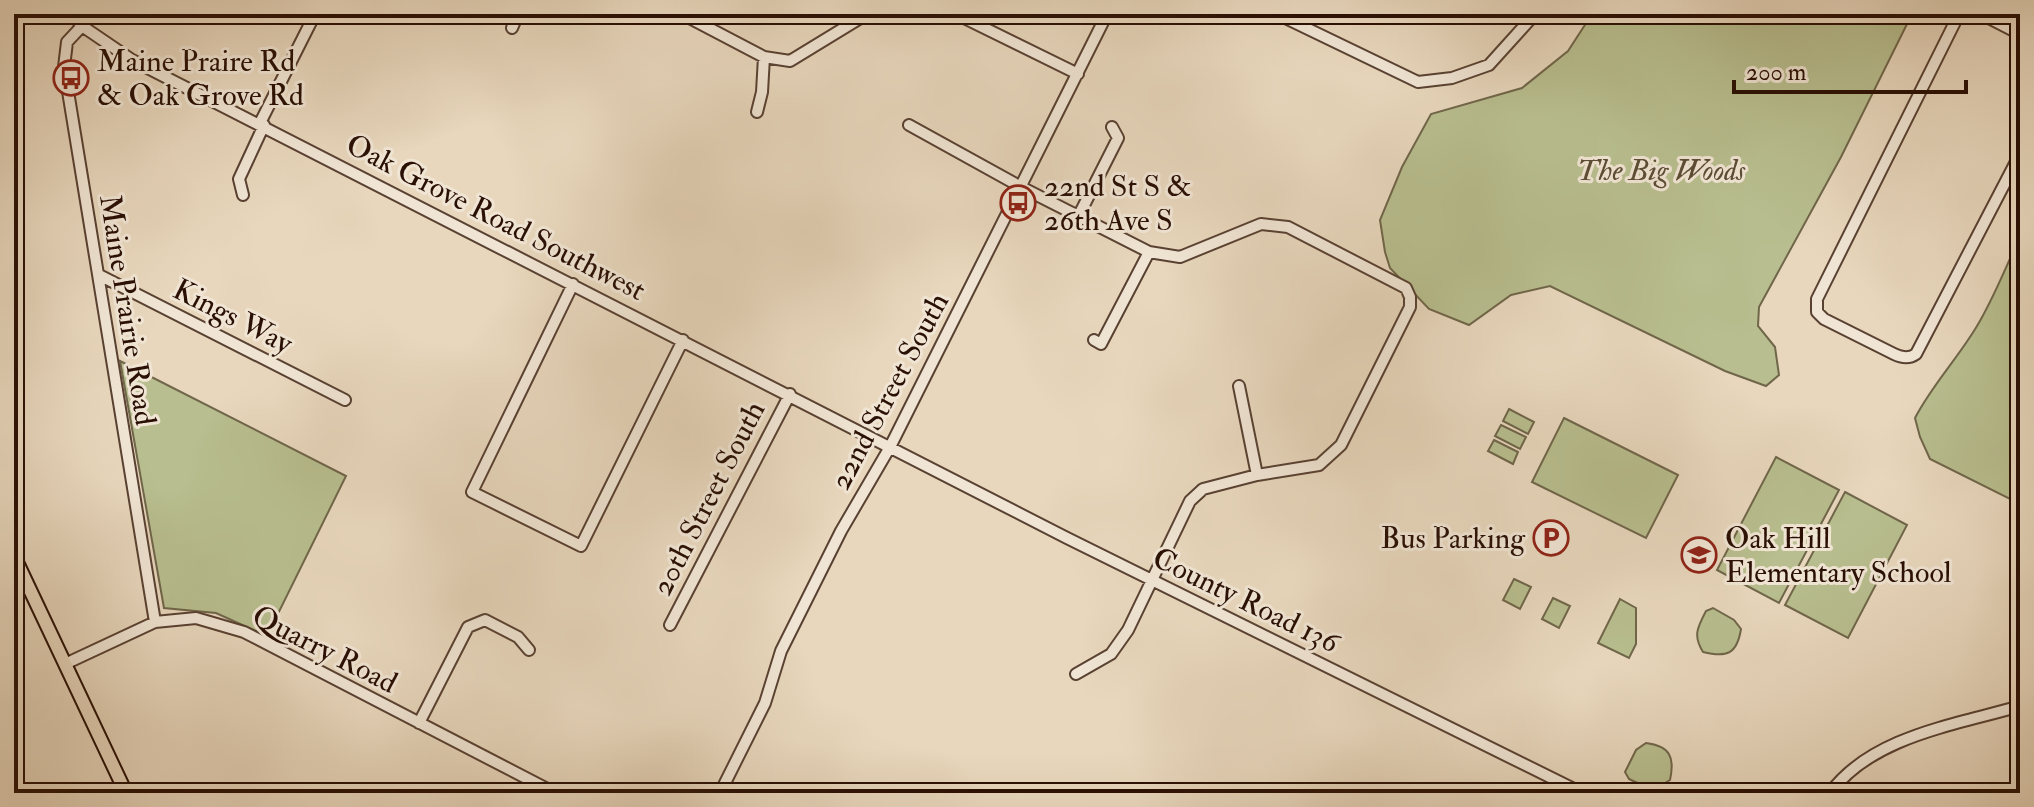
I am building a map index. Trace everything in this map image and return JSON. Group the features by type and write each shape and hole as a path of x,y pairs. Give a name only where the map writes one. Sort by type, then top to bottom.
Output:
{"main road":[{"path":"14,556 126,793"}],"street":[{"path":"72,14 82,26"},
{"path":"243,195 239,179 315,14"},
{"path":"512,28 518,14"},
{"path":"682,14 764,57 790,61 867,14"},
{"path":"956,14 1078,74"},
{"name":"22nd Street South","path":"720,793 765,703 781,651 841,531 890,447 1107,14"},
{"path":"1277,14 1418,82 1452,78 1489,65 1535,14"},
{"path":"1959,14 1817,299 1817,312 1824,319 1903,358 1911,358 1921,349 2020,154"},
{"path":"1981,14 2020,34"},
{"name":"Oak Grove Road Southwest","path":"82,26 132,60 890,447"},
{"name":"Maine Prairie Road","path":"82,26 67,42 64,67 155,622"},
{"path":"757,112 762,92 764,57"},
{"path":"909,125 1021,187 1149,252 1180,257 1261,224 1288,227 1406,288 1410,297 1410,307 1341,445 1319,465 1257,475 1203,489 1190,501 1128,630 1111,654 1076,674"},
{"path":"1078,217 1118,138 1112,127"},
{"path":"1094,340 1101,344 1149,252"},
{"name":"Kings Way","path":"99,275 345,400"},
{"path":"573,284 472,492 581,546 683,340"},
{"path":"1239,386 1257,475"},
{"name":"20th Street South","path":"670,625 790,394"},
{"name":"County Road 136","path":"890,447 1582,793"},
{"name":"Quarry Road","path":"65,664 155,622 196,618 244,632 555,793"},
{"path":"419,723 468,627 485,620 518,637 529,650"},
{"path":"1830,793 1873,756 1909,737 2020,706"}],"green space":[{"name":"The Big Woods","path":"1592,14 1912,14 1841,157 1759,307 1758,326 1775,347 1779,375 1766,386 1725,371 1550,286 1511,295 1469,325 1429,309 1390,268 1380,220 1402,167 1431,114 1522,88 1568,51"},
{"path":"2020,237 2020,504 1930,459 1915,418 1977,326"},
{"path":"120,361 346,476 267,636 216,613 164,608"},
{"path":"1509,409 1534,422 1528,434 1503,421"},
{"path":"1564,418 1678,475 1646,538 1532,482"},
{"path":"1501,425 1526,437 1520,449 1495,436"},
{"path":"1494,440 1518,452 1513,464 1488,451"},
{"path":"1776,457 1839,490 1779,603 1717,570"},
{"path":"1845,492 1907,525 1848,638 1785,605"},
{"path":"1514,579 1531,587 1520,609 1503,600"},
{"path":"1553,598 1570,606 1559,628 1542,619"},
{"path":"1620,599 1636,608 1636,644 1629,658 1598,643"},
{"path":"1713,608 1734,620 1741,629 1734,649 1725,654 1703,652 1698,641 1700,622 1706,611"},
{"path":"1646,743 1661,747 1671,759 1670,780 1659,786 1640,784 1629,779 1625,772 1636,750"}],"place":[{"name":"Maine Praire Rd & Oak Grove Rd","path":"71,78"},
{"name":"22nd St S & 26th Ave S","path":"1018,203"},
{"name":"Bus Parking","path":"1551,538"},
{"name":"Oak Hill Elementary School","path":"1699,555"}]}
